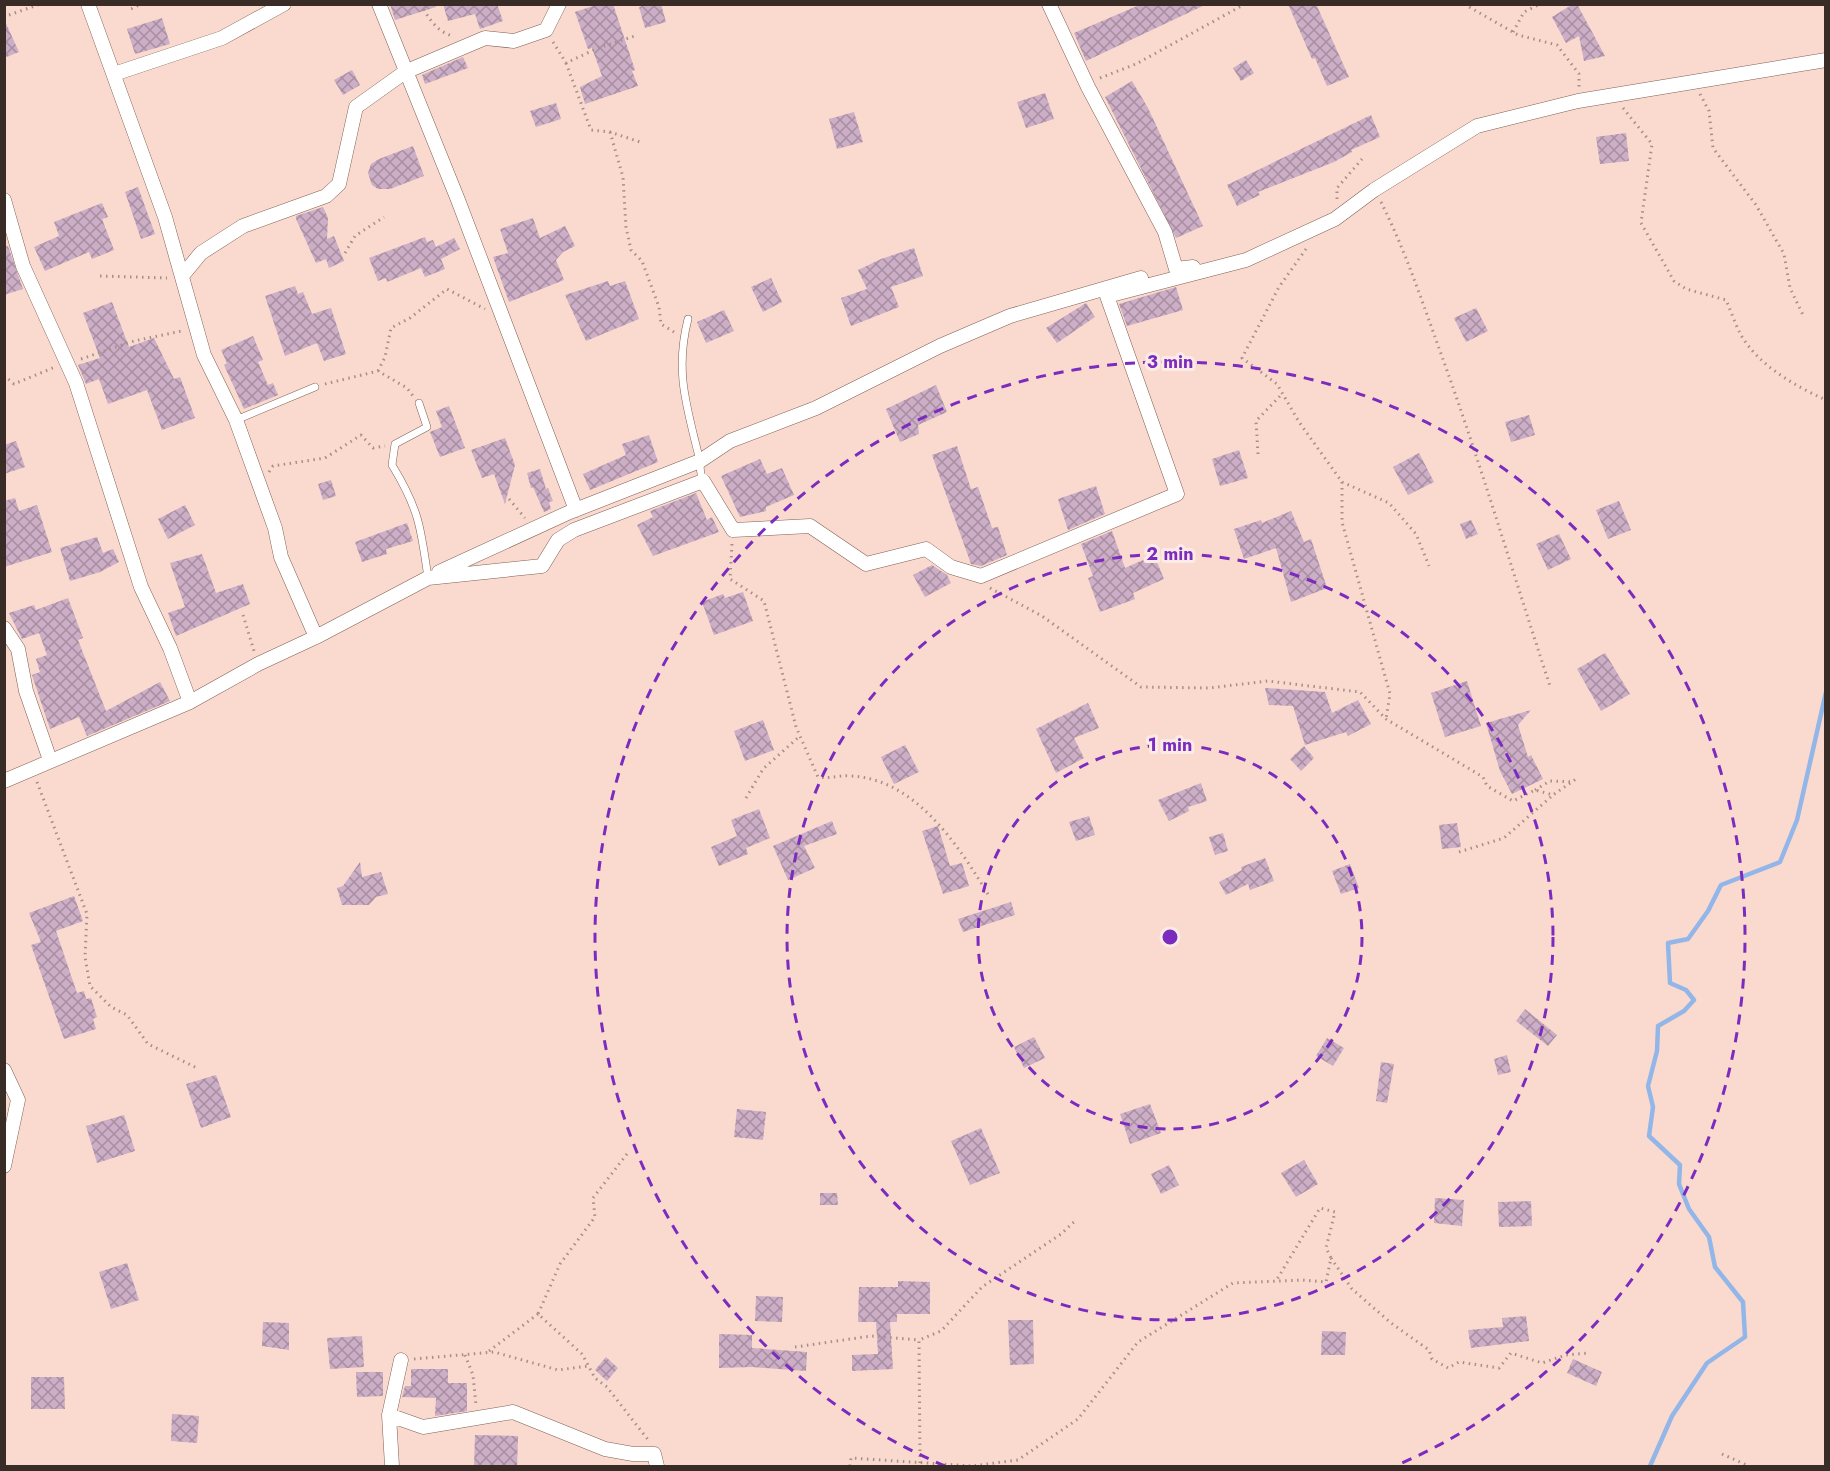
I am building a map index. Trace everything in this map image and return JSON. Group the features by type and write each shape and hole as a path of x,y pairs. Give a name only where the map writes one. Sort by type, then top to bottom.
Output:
{"street":[{"path":"88,4 165,217 204,355 236,420 281,557 316,637"},
{"path":"114,74 222,38 284,4"},
{"path":"379,4 576,510"},
{"path":"183,278 201,253 243,226 326,196 339,184 356,107 405,72 485,38 514,41 546,30 559,4"},
{"path":"1049,4 1088,87 1165,232 1176,269"},
{"path":"428,578 542,566 558,540 574,530 703,481 733,530 810,526 866,564 926,549 951,567 981,576 1177,494 1107,296 1246,260 1330,221 1374,190 1477,126 1578,101 1826,60"},
{"path":"4,200 24,266 66,362 93,434 141,587 170,648 190,702"},
{"path":"4,781 190,702 258,664 316,637 428,578 576,510 700,461 730,441 816,408 940,346 1010,316 1094,290 1176,269 1246,260"},
{"path":"4,628 18,649 26,691 50,760"},
{"path":"4,1070 18,1100 4,1166"},
{"path":"392,1467 389,1416 400,1360"},
{"path":"389,1416 423,1427 513,1412 605,1449 654,1454 657,1467"}],"lane":[{"path":"688,319 681,356 685,406 703,481"},
{"path":"236,420 315,387"},
{"path":"419,403 427,427 395,444 392,465 410,494 421,524 428,578"}],"path":[{"path":"9,15 40,4"},
{"path":"128,4 131,9 141,4"},
{"path":"422,4 427,17 444,33 454,36 460,34"},
{"path":"1088,87 1107,73 1136,64 1245,4"},
{"path":"1464,4 1513,32 1557,45 1579,74 1578,101"},
{"path":"1513,32 1524,12 1540,4"},
{"path":"546,30 566,63 591,130 610,132 640,142"},
{"path":"566,63 598,48 635,36"},
{"path":"1694,82 1709,111 1713,148 1756,206 1784,254 1790,288 1803,315"},
{"path":"1612,95 1652,144 1641,223 1674,281 1686,290 1726,300 1741,335 1757,354 1796,386 1826,400"},
{"path":"610,132 623,177 626,227 631,250 642,261 659,307 662,324 683,338"},
{"path":"1362,159 1337,188 1330,221 1279,287 1242,358 1277,384 1299,422 1342,482 1389,503 1416,534 1429,566"},
{"path":"1374,190 1400,239 1465,421 1499,534 1550,686"},
{"path":"345,253 355,236 384,217"},
{"path":"100,276 183,278"},
{"path":"378,371 385,357 391,328 410,318 447,289 471,303 502,316"},
{"path":"4,375 14,384 66,362 103,354 134,341 172,332 197,330"},
{"path":"315,387 342,378 378,371 407,388 419,403"},
{"path":"1258,454 1256,421 1282,393"},
{"path":"259,485 273,466 326,458 361,435 373,448 395,444"},
{"path":"1342,482 1341,522 1390,694 1386,719"},
{"path":"733,530 730,579 764,601 800,736 818,777 832,780 849,775 871,780 896,790 926,810 945,832 989,896"},
{"path":"982,583 1042,616 1140,687 1209,688 1268,681 1360,692 1386,719 1448,758 1484,777 1487,786 1513,801 1550,781 1574,780 1553,795 1504,838 1459,852"},
{"path":"243,615 258,664"},
{"path":"746,798 763,769 800,736"},
{"path":"32,769 87,914 85,957 90,986 111,1007 127,1015 148,1044 199,1070"},
{"path":"1535,790 1553,795"},
{"path":"487,1353 538,1314 560,1264 595,1217 593,1198 627,1154"},
{"path":"1276,1281 1320,1208 1335,1212 1326,1248 1352,1289 1391,1323 1429,1350 1432,1359 1448,1368 1459,1362 1499,1368 1511,1353 1542,1363 1566,1355 1590,1353"},
{"path":"795,1347 871,1336 919,1340 941,1330 982,1287 1061,1234 1077,1219"},
{"path":"850,1467 851,1458 972,1466 1018,1460 1078,1419 1138,1342 1233,1283 1326,1282 1331,1258"},
{"path":"538,1314 582,1354 650,1442 649,1454"},
{"path":"919,1340 920,1463"},
{"path":"400,1360 494,1352 558,1370 589,1366"},
{"path":"465,1355 473,1375 474,1397 481,1419"},
{"path":"1722,1454 1749,1467"}],"building":[{"path":"390,4 435,4 436,7 395,20"},
{"path":"443,4 497,4 503,21 480,29 475,14 448,21"},
{"path":"599,4 613,4 638,86 585,104 580,87 602,76 592,48 588,49 575,12"},
{"path":"661,4 666,22 645,28 639,7"},
{"path":"1142,4 1207,4 1086,61 1074,33"},
{"path":"1288,4 1316,4 1349,77 1327,86 1315,58 1312,59"},
{"path":"1573,4 1577,4 1605,56 1584,61 1579,36 1566,43 1552,17"},
{"path":"162,18 170,44 135,54 127,29"},
{"path":"4,19 19,52 4,58"},
{"path":"463,57 468,68 425,84 422,75"},
{"path":"1246,60 1254,73 1241,81 1233,68"},
{"path":"352,70 360,85 343,95 334,80"},
{"path":"1132,81 1148,108 1203,226 1176,238 1105,97"},
{"path":"1045,93 1054,119 1026,128 1017,102"},
{"path":"556,103 561,119 536,127 530,111"},
{"path":"854,112 863,142 837,149 829,119"},
{"path":"1371,115 1380,137 1351,150 1352,152 1334,162 1258,192 1260,195 1237,206 1227,185"},
{"path":"1626,133 1629,161 1600,164 1596,137"},
{"path":"413,146 424,176 390,189 378,189 372,185 368,173 371,164"},
{"path":"138,187 155,234 141,239 125,192"},
{"path":"102,203 108,217 102,219 114,250 92,259 89,252 45,271 34,247 59,236 54,222"},
{"path":"323,207 328,218 327,239 334,236 344,261 329,268 326,259 316,263 296,219 296,216"},
{"path":"533,218 540,238 565,226 575,246 563,252 556,260 564,280 509,302 493,257 508,253 500,229"},
{"path":"425,237 427,242 433,240 436,247 454,238 460,249 441,259 445,269 425,277 421,268 387,282 386,278 378,281 369,258"},
{"path":"8,246 23,289 4,295 4,247"},
{"path":"914,248 923,276 891,287 899,307 851,326 841,298 867,289 858,270 881,259"},
{"path":"771,278 782,302 763,312 751,287"},
{"path":"608,281 610,286 625,281 639,319 586,341 565,295"},
{"path":"295,286 298,294 303,292 312,314 331,308 346,354 324,361 317,343 285,356 265,296"},
{"path":"1176,287 1183,310 1127,326 1119,304"},
{"path":"112,302 129,347 154,338 174,379 180,377 195,418 162,430 147,390 108,404 99,379 86,384 78,365 100,358 83,313"},
{"path":"1086,303 1095,317 1057,343 1046,328"},
{"path":"1476,308 1488,331 1466,342 1454,318"},
{"path":"724,310 734,331 706,343 697,322"},
{"path":"253,336 263,360 258,362 268,385 273,383 278,395 244,409 224,365 227,363 221,350"},
{"path":"936,385 947,412 918,425 919,434 900,442 886,409"},
{"path":"449,406 465,448 440,457 430,432 442,427 436,411"},
{"path":"1529,415 1535,435 1511,442 1505,422"},
{"path":"649,435 658,462 590,490 583,474 626,455 622,444"},
{"path":"505,438 515,465 505,504 494,474 482,478 471,450"},
{"path":"16,441 25,467 4,474 4,445"},
{"path":"957,446 971,489 978,487 992,528 998,527 1007,555 981,566 971,564 932,455"},
{"path":"1239,450 1248,478 1220,486 1212,459"},
{"path":"1419,453 1434,482 1408,495 1393,467"},
{"path":"760,459 767,474 782,468 794,495 766,507 766,511 740,517 721,476"},
{"path":"540,469 546,489 548,488 553,501 549,502 551,509 544,512 533,487 531,488 527,473"},
{"path":"331,480 336,496 323,500 318,484"},
{"path":"1096,486 1105,514 1068,530 1058,499"},
{"path":"696,493 707,520 712,517 719,532 653,556 637,525 653,517 650,511"},
{"path":"15,498 19,511 37,505 52,552 4,567 4,501"},
{"path":"1619,501 1631,530 1608,539 1596,510"},
{"path":"185,505 195,525 168,539 158,519"},
{"path":"1291,511 1304,542 1311,539 1327,588 1291,602 1276,548 1244,559 1234,529 1261,520 1262,523"},
{"path":"1471,520 1478,534 1466,539 1460,524"},
{"path":"407,523 413,541 386,549 387,554 362,562 355,542"},
{"path":"1112,531 1125,568 1154,555 1164,579 1133,593 1135,599 1100,612 1088,578 1093,576 1081,544"},
{"path":"1559,534 1571,559 1548,570 1536,544"},
{"path":"97,537 103,553 113,549 119,562 100,572 70,581 60,548"},
{"path":"202,554 216,593 243,584 250,604 176,636 168,613 185,607 170,563"},
{"path":"932,565 947,575 951,583 925,597 913,575"},
{"path":"743,592 753,621 714,635 702,602 723,594 725,598"},
{"path":"68,598 83,638 78,640 106,711 160,682 170,701 87,736 79,717 50,729 32,675 40,672 36,659 47,655 39,633 22,639 9,613 34,605 36,610"},
{"path":"1605,653 1630,694 1601,711 1577,669"},
{"path":"1467,681 1481,726 1445,737 1431,693"},
{"path":"1265,688 1325,692 1332,713 1358,700 1371,724 1348,736 1346,732 1305,745 1293,706 1269,705"},
{"path":"1088,703 1099,728 1074,738 1084,758 1056,773 1036,729"},
{"path":"1531,710 1518,725 1528,757 1531,755 1543,779 1512,794 1500,771 1486,723"},
{"path":"763,720 774,750 745,761 734,731"},
{"path":"905,745 919,772 894,784 881,757"},
{"path":"1304,746 1314,758 1301,771 1290,759"},
{"path":"1201,783 1207,801 1188,807 1189,811 1169,821 1158,800"},
{"path":"759,809 770,838 746,848 748,854 719,866 711,847 737,836 731,820"},
{"path":"1089,816 1095,835 1076,841 1069,822"},
{"path":"832,821 837,834 804,846 815,868 788,880 773,846"},
{"path":"1457,823 1461,847 1442,849 1439,825"},
{"path":"938,826 950,866 962,863 969,886 943,894 922,831"},
{"path":"1223,833 1228,851 1215,855 1209,837"},
{"path":"1265,858 1274,881 1250,890 1248,884 1226,895 1219,882 1242,870 1241,867"},
{"path":"360,862 362,877 381,872 388,894 376,897 369,905 342,905 337,888 343,886"},
{"path":"1350,864 1359,888 1341,894 1332,871"},
{"path":"74,896 83,921 56,931 77,993 84,991 86,999 91,998 97,1017 93,1019 96,1029 64,1039 31,945 41,942 29,913"},
{"path":"1011,902 1015,915 963,932 958,919"},
{"path":"1525,1009 1557,1035 1548,1046 1516,1021"},
{"path":"1034,1037 1045,1058 1024,1068 1014,1047"},
{"path":"1327,1038 1344,1048 1333,1066 1316,1056"},
{"path":"1507,1055 1511,1072 1498,1075 1494,1059"},
{"path":"1381,1062 1394,1064 1387,1103 1376,1101"},
{"path":"216,1075 231,1117 201,1128 186,1084"},
{"path":"1150,1104 1161,1133 1130,1144 1120,1114"},
{"path":"737,1109 766,1112 763,1140 734,1137"},
{"path":"124,1115 135,1151 97,1163 86,1126"},
{"path":"981,1128 1000,1173 970,1185 951,1141"},
{"path":"1304,1160 1318,1184 1296,1197 1281,1173"},
{"path":"1169,1165 1179,1185 1161,1194 1151,1174"},
{"path":"820,1193 837,1193 838,1205 820,1205"},
{"path":"1435,1198 1464,1200 1462,1226 1434,1223"},
{"path":"1531,1201 1532,1226 1499,1227 1498,1202"},
{"path":"127,1263 139,1300 111,1309 99,1272"},
{"path":"898,1281 930,1282 930,1314 897,1314 897,1322 890,1322 893,1369 852,1371 852,1355 878,1354 876,1322 858,1322 859,1287 898,1287"},
{"path":"756,1296 783,1297 782,1322 755,1321"},
{"path":"1526,1316 1529,1341 1471,1348 1468,1330 1503,1327 1502,1318"},
{"path":"1008,1320 1033,1320 1034,1364 1010,1365"},
{"path":"263,1322 289,1323 289,1350 262,1346"},
{"path":"1322,1331 1346,1332 1345,1355 1321,1355"},
{"path":"719,1334 752,1335 752,1348 807,1352 806,1371 752,1367 719,1368"},
{"path":"362,1336 364,1367 330,1369 327,1338"},
{"path":"606,1357 618,1368 607,1381 595,1370"},
{"path":"1573,1359 1602,1372 1596,1386 1567,1373"},
{"path":"411,1369 448,1369 448,1383 467,1383 467,1411 435,1416 436,1398 402,1397 405,1386 411,1386"},
{"path":"356,1372 383,1372 383,1396 357,1397"},
{"path":"31,1377 64,1377 65,1409 31,1409"},
{"path":"172,1414 199,1416 197,1443 171,1441"},
{"path":"475,1435 518,1436 517,1467 474,1467"}],"waterway":[{"path":"1650,1466 1672,1416 1707,1363 1745,1337 1743,1302 1715,1267 1709,1237 1689,1209 1679,1184 1680,1165 1649,1136 1653,1107 1648,1086 1657,1051 1658,1026 1684,1011 1694,1000 1686,990 1670,983 1668,943 1688,939 1708,911 1721,885 1780,862 1797,820 1826,692"}]}
